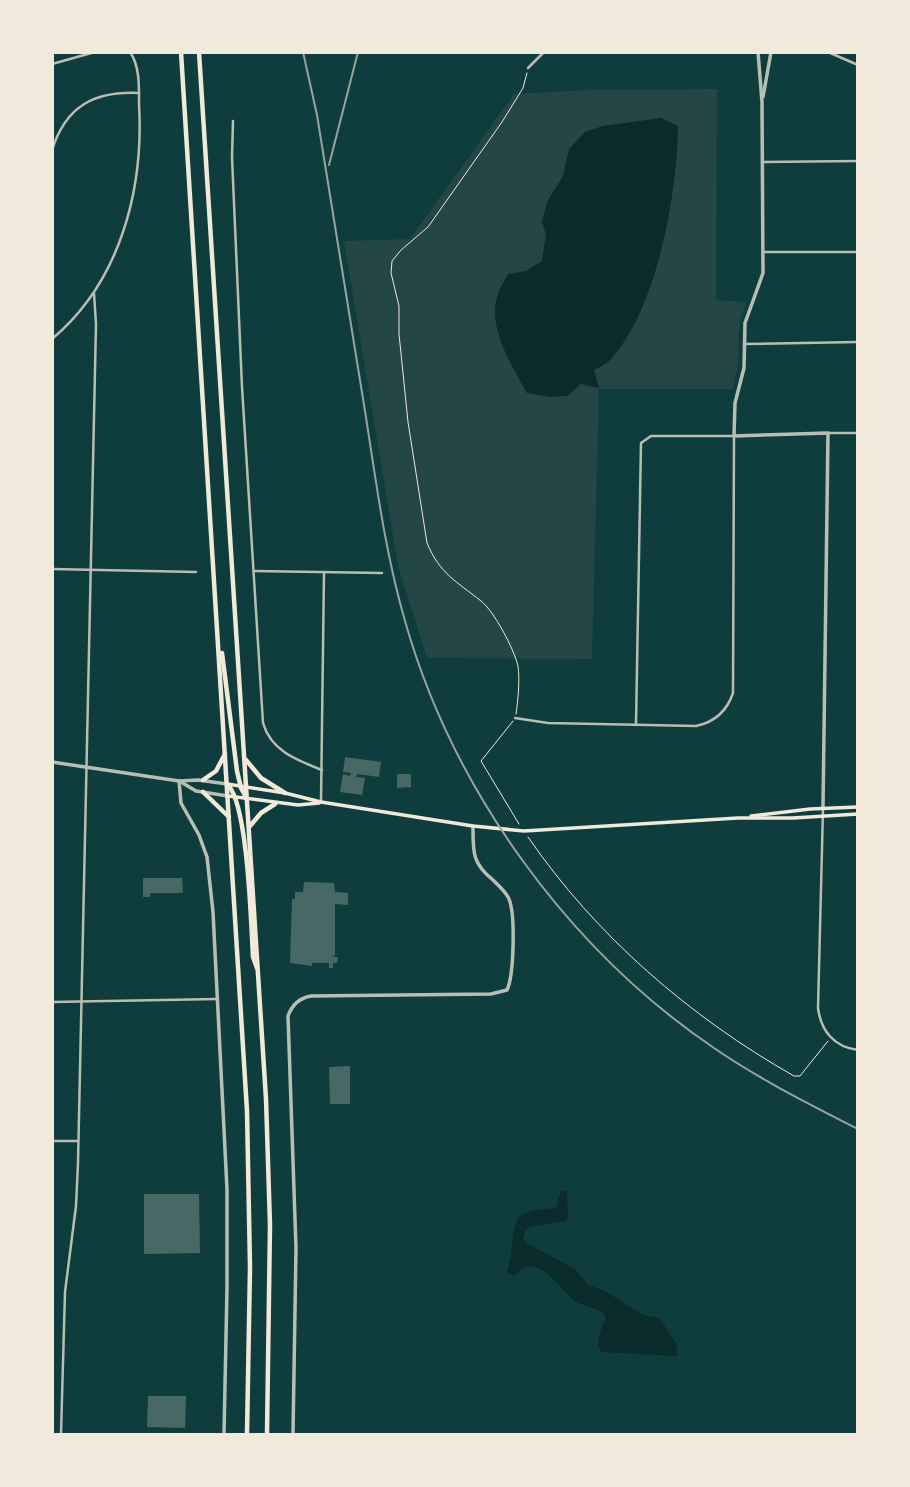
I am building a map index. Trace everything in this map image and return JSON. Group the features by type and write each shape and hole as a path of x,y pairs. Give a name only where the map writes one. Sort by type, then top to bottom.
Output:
{"main road":[{"path":"181,52 249,1160 247,1434"},
{"path":"199,52 246,760 244,787"},
{"path":"218,628 234,754 248,799 259,975 270,1225 267,1434"},
{"path":"202,780 216,771 226,753"},
{"path":"246,760 261,778 285,793"},
{"path":"228,784 285,793 321,803 524,831 738,818 858,814"},
{"path":"228,784 235,797 243,839 253,957 259,975"},
{"path":"203,792 229,817"},
{"path":"228,796 275,804 321,803"},
{"path":"249,826 261,813 275,804"},
{"path":"738,818 823,807 858,807"}],"street":[{"path":"52,64 95,52"},
{"path":"52,339 77,317 94,293 130,214 136,182 140,121 137,67 130,52"},
{"path":"528,68 544,52"},
{"path":"515,718 548,723 702,724 720,714 731,698 735,404 744,368 745,323 763,273 762,102 758,52"},
{"path":"762,102 771,52"},
{"path":"828,52 858,65"},
{"path":"52,149 65,119 81,105 120,92 139,93"},
{"path":"233,121 232,157 242,388 262,723 275,746 322,770"},
{"path":"763,162 858,161"},
{"path":"763,253 858,252"},
{"path":"61,1434 65,1292 76,1206 79,1141 96,324 94,293"},
{"path":"744,344 858,342"},
{"path":"828,433 818,1008 820,1020 831,1038 839,1045 858,1050"},
{"path":"636,724 641,443 651,436 858,433"},
{"path":"52,569 196,572"},
{"path":"254,571 382,573"},
{"path":"321,803 324,572"},
{"path":"52,761 179,781 202,780 228,784"},
{"path":"179,781 196,791 228,796"},
{"path":"179,781 181,803 199,835 208,862 218,999 228,1235 224,1434"},
{"path":"293,1434 296,1248 289,1013 302,998 311,996 491,994 507,990 511,977 511,905 505,891 479,867 474,855 473,826"},
{"path":"52,1002 218,999"},
{"path":"52,1140 79,1141"}],"path":[{"path":"528,68 523,88 502,122 428,228 396,255 392,261 391,273 399,306 398,334 408,422 427,543 434,561 449,578 483,602 493,615 518,666 515,718 481,761 524,831 563,883 621,946 674,995 725,1034 794,1076 800,1076 831,1038"}],"shaded area":[{"path":"717,89 716,300 746,302 739,324 738,364 733,389 599,389 592,659 427,658 398,566 344,241 410,239 514,94"},
{"path":"661,118 678,126 677,153 662,248 642,309 628,336 612,358 594,370 599,388 581,384 567,396 550,397 527,393 508,358 498,332 495,307 500,289 508,274 526,271 542,261 546,234 542,222 547,202 563,176 569,149 585,132 603,126"},
{"path":"561,1191 567,1191 566,1221 530,1227 525,1231 523,1239 575,1269 588,1285 605,1291 643,1315 658,1318 677,1345 677,1356 601,1352 598,1339 606,1319 603,1312 576,1302 539,1268 531,1266 514,1276 507,1272 519,1218 531,1211 556,1208"}],"building":[{"path":"345,757 381,762 379,777 357,774 356,777 365,778 362,795 340,792 343,774 350,776 351,773 343,772"},
{"path":"397,774 411,774 411,787 397,788"},
{"path":"143,878 182,878 183,893 150,893 150,897 143,897"},
{"path":"304,882 334,883 335,892 348,893 348,905 335,904 335,955 332,957 338,957 333,968 329,968 329,963 312,963 312,966 290,963 292,899 295,899 295,892 303,892"},
{"path":"350,1066 350,1104 330,1104 329,1067"},
{"path":"144,1194 199,1194 200,1253 144,1254"},
{"path":"148,1396 186,1396 185,1428 147,1427"}],"railway":[{"path":"303,52 317,115 386,543 405,621 426,684 453,745 485,804 523,861 565,914 611,963 661,1008 714,1048 766,1081 858,1129"},
{"path":"329,165 358,52"}]}
